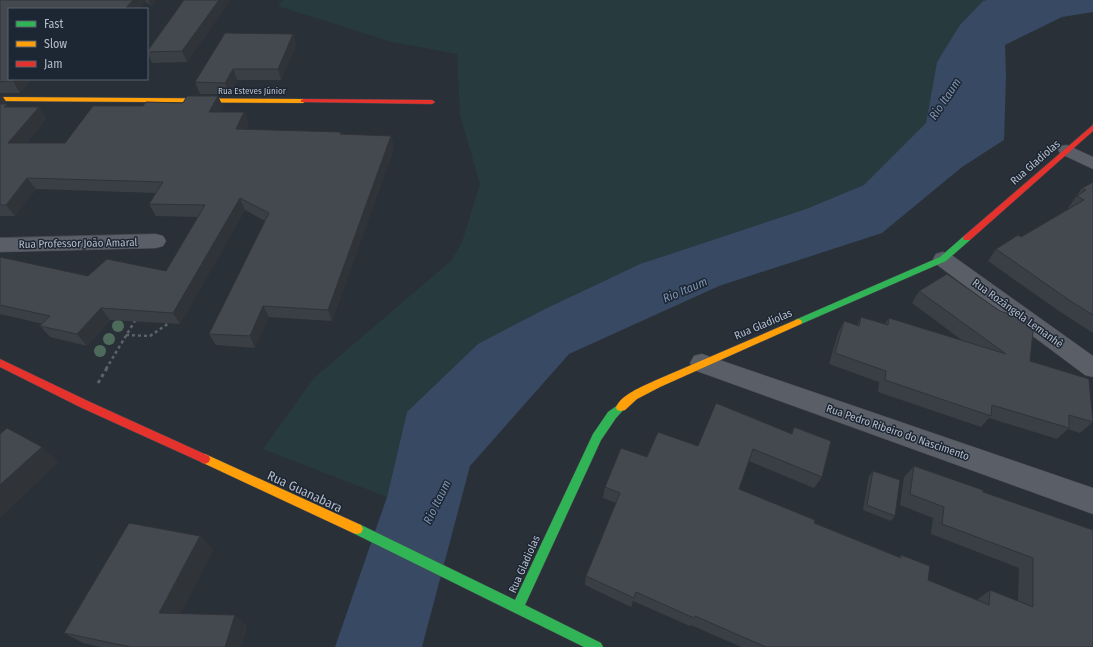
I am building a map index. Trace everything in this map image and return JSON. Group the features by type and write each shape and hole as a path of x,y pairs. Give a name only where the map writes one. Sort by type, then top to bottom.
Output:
{"street":[{"name":"Rua Esteves Júnior","path":"0,99 432,102"},
{"name":"Rua Gladiolas","path":"518,608 596,436 612,415 634,396 681,372 943,259 1093,127"},
{"path":"1067,150 1093,164"},
{"name":"Rua Professor João Amaral","path":"0,245 156,241"},
{"name":"Rua Rozângela Lemanhê","path":"943,259 1093,368"},
{"name":"Rua Guanabara","path":"0,363 86,405 343,522 597,647"},
{"name":"Rua Pedro Ribeiro do Nascimento","path":"702,363 1093,501"}],"path":[{"path":"86,405 138,316"},
{"path":"126,335 150,336 169,323"}],"green space":[{"path":"283,0 987,0 983,1 937,62 926,123 864,185 806,209 640,264 545,309 407,412 387,497 263,449 314,378 452,260 462,242 480,184 460,115 457,54 392,42 278,6"}],"water":[{"name":"Rio Itaum","path":"1093,0 1093,12 1062,17 1005,45 1006,76 1004,140 962,167 882,233 719,286 569,354 470,466 422,647 335,647 387,497 407,412 478,344 545,309 640,264 806,209 864,185 926,123 937,62 960,25 983,1"}],"building":[{"path":"0,0 133,0 126,8 8,8 8,80 14,80 0,82"},
{"path":"184,0 219,0 182,51 148,52"},
{"path":"225,33 293,34 278,69 233,69 225,83 195,82"},
{"path":"187,96 218,96 209,112 244,112 236,129 341,132 340,134 391,136 328,310 263,306 250,336 209,334 269,213 240,198 173,313 101,308 77,334 40,326 50,316 0,305 0,257 88,276 107,259 166,271 205,205 149,204 163,182 27,178 6,205 0,205 0,104 7,104 4,107 39,107 8,143 65,143 93,106 143,106 146,102 183,103"},
{"path":"1093,182 1093,315 996,249 1018,235 1021,237 1084,200 1077,196 1086,190 1082,188"},
{"path":"947,274 1000,311 1034,322 1030,361 1089,379 1093,422 1069,415 1069,428 992,405 991,416 885,380 886,371 835,353 844,321 859,326 861,317 888,325 889,318 1006,354 919,291"},
{"path":"716,403 792,434 794,427 831,441 822,477 753,449 739,489 815,520 814,523 901,558 901,555 930,566 928,580 989,605 990,590 1033,607 1033,558 942,524 944,507 910,494 914,466 983,490 983,492 1093,530 1093,647 766,647 695,616 694,618 636,592 634,598 586,576 620,493 605,487 621,448 647,457 658,432 698,446"},
{"path":"7,428 42,447 0,485 0,434"},
{"path":"873,471 900,480 895,516 867,505"},
{"path":"129,523 200,536 159,613 235,615 225,647 131,647 64,633"}],"traffic: fast":[{"path":"798,322 943,259 967,238"},
{"path":"518,608 597,437 612,415 621,407"},
{"path":"357,529 597,647"}],"traffic: slow":[{"path":"0,99 303,101"},
{"path":"621,407 634,396 657,384 798,322"},
{"path":"205,459 357,529"}],"traffic: jam":[{"path":"303,101 432,102"},
{"path":"967,238 1093,127"},
{"path":"0,363 86,405 205,459"}]}
